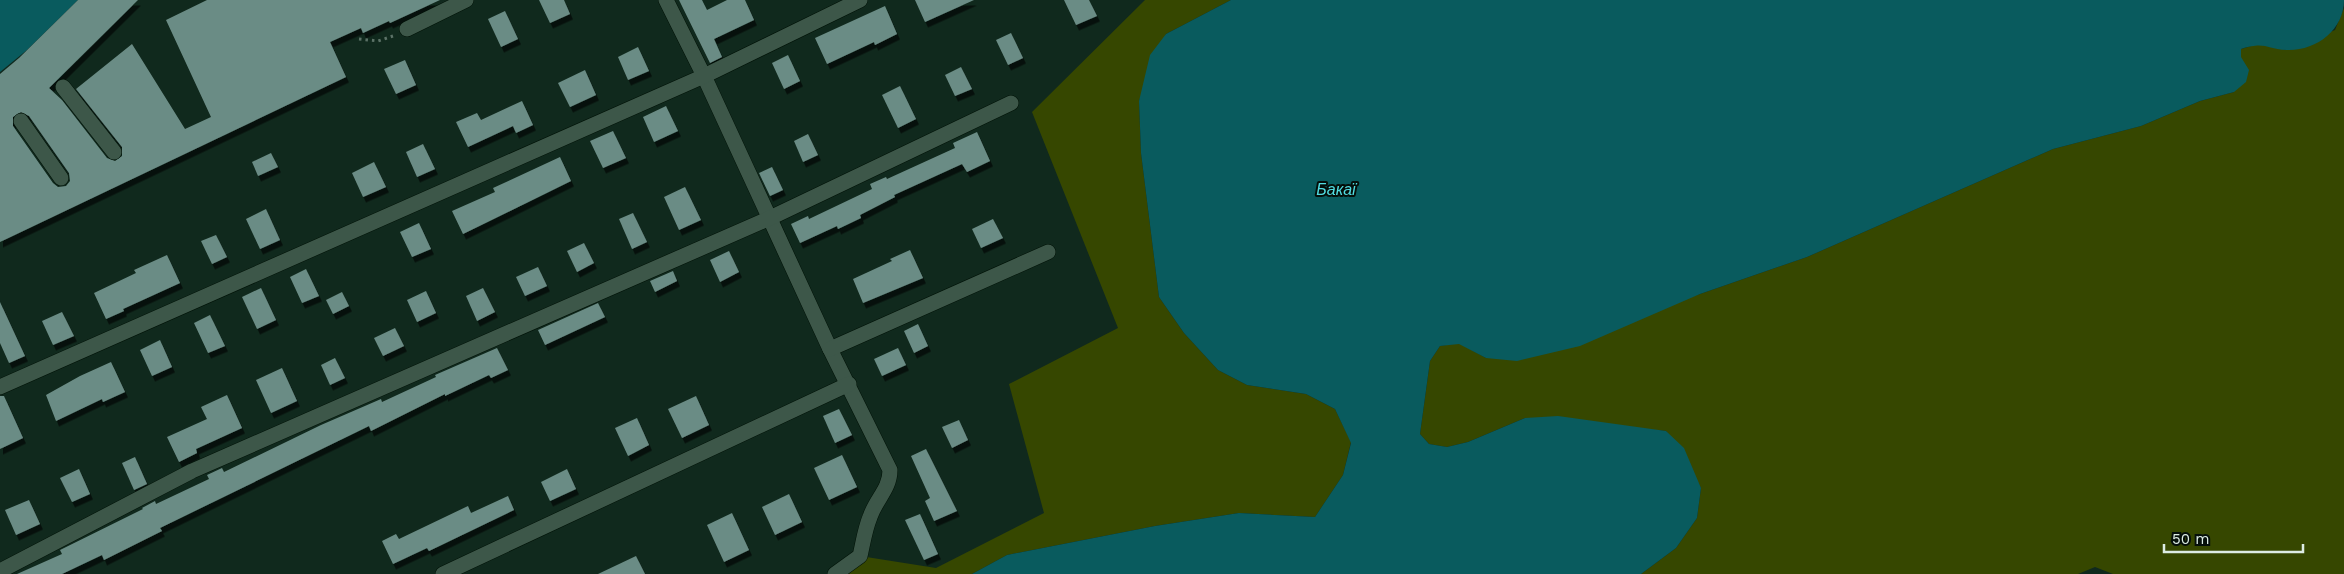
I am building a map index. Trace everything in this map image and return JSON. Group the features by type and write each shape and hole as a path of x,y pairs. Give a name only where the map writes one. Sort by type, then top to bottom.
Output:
{"lane":[{"path":"407,29 466,0"},
{"path":"666,0 704,76 830,349 890,470 890,480 870,515 860,556 835,574"},
{"path":"0,387 704,76 860,0"},
{"path":"63,87 114,152"},
{"path":"0,571 192,471 770,218 1011,103"},
{"path":"21,121 61,178"},
{"path":"830,349 1048,252"},
{"path":"443,574 849,384"}],"path":[{"path":"359,39 378,41 407,29"}],"green space":[{"path":"1145,0 1231,0 1166,34 1139,101 1141,153 1159,297 1184,333 1218,370 1247,385 1306,394 1335,409 1351,442 1343,475 1315,517 1239,513 1155,526 1007,555 972,574 835,574 860,556 936,568 1044,513 1009,384 1118,328 1032,112"},
{"path":"2344,8 2344,574 2113,574 2095,567 2078,574 1641,574 1676,548 1697,518 1701,488 1666,431 1525,418 1468,442 1447,447 1429,444 1420,434 1430,361 1440,346 1459,343 1486,358 1700,294 1807,257 2053,149 2141,126 2200,101 2234,92 2241,49 2258,44 2287,50 2335,30"}],"water":[{"path":"0,0 78,0 27,50 0,72"},
{"name":"Бакаї","path":"1231,0 2344,0 2343,11 2339,21 2334,29 2318,43 2308,47 2287,50 2261,46 2241,49 2241,57 2249,70 2246,82 2234,92 2200,101 2141,126 2053,149 1807,257 1700,294 1580,346 1517,361 1486,358 1459,344 1440,346 1430,361 1420,434 1429,444 1447,447 1468,442 1525,418 1558,416 1666,431 1684,448 1701,488 1697,518 1676,548 1641,574 972,574 1007,555 1155,526 1239,513 1315,517 1343,475 1351,443 1335,409 1306,394 1247,385 1218,370 1184,333 1159,297 1141,153 1139,101 1150,55 1166,34"}],"building":[{"path":"78,0 138,0 49,88 62,100 107,158 115,161 122,156 122,147 76,89 132,44 185,129 211,117 166,20 207,0 440,0 390,23 389,21 363,33 361,28 330,42 346,77 0,242 0,74","holes":["21,112 29,116 69,173 70,181 66,186 58,187 53,183 13,126 13,117"]},
{"path":"539,0 564,0 570,14 550,23"},
{"path":"679,0 702,0 707,10 727,0 745,0 754,20 714,39 722,57 710,63"},
{"path":"915,0 974,0 925,22"},
{"path":"1064,0 1089,0 1097,16 1076,25"},
{"path":"885,6 897,34 875,45 874,42 827,64 815,38"},
{"path":"505,11 518,39 501,47 488,19"},
{"path":"1011,33 1023,58 1008,65 996,40"},
{"path":"638,47 649,71 628,80 618,57"},
{"path":"788,55 800,81 784,89 772,63"},
{"path":"405,60 416,85 396,94 384,69"},
{"path":"961,67 972,89 955,96 945,75"},
{"path":"585,70 596,95 570,107 558,83"},
{"path":"900,86 916,119 898,128 882,95"},
{"path":"522,101 533,125 516,133 513,126 468,147 456,122 477,113 481,120"},
{"path":"666,106 678,131 654,142 643,117"},
{"path":"613,131 626,158 603,168 590,141"},
{"path":"977,132 990,161 967,172 962,164 894,195 895,197 860,215 861,218 838,229 837,226 800,243 791,224 808,216 809,219 872,189 870,184 886,177 887,179 955,148 953,143"},
{"path":"808,134 818,155 803,162 794,141"},
{"path":"423,144 435,169 417,177 406,152"},
{"path":"271,153 278,167 258,176 252,162"},
{"path":"560,157 571,181 463,234 452,211 495,192 493,188"},
{"path":"374,162 386,187 363,197 352,173"},
{"path":"772,167 783,190 770,196 759,173"},
{"path":"685,187 701,220 679,230 664,197"},
{"path":"266,209 280,240 260,249 246,219"},
{"path":"633,213 647,242 632,249 619,219"},
{"path":"993,219 1003,238 981,248 972,229"},
{"path":"419,223 431,249 412,257 400,232"},
{"path":"216,235 227,257 212,264 201,241"},
{"path":"584,243 594,263 577,272 567,251"},
{"path":"910,250 923,278 863,303 853,279 892,261 890,259"},
{"path":"729,251 739,272 720,282 710,260"},
{"path":"167,255 180,283 123,309 124,311 106,319 94,293 136,273 134,270"},
{"path":"538,267 547,286 525,296 516,277"},
{"path":"306,269 319,296 302,303 290,277"},
{"path":"673,271 677,281 655,292 650,281"},
{"path":"261,288 276,320 257,329 242,297"},
{"path":"483,288 495,312 477,321 466,296"},
{"path":"426,291 436,313 417,322 407,300"},
{"path":"342,292 349,306 333,314 326,300"},
{"path":"0,302 25,356 9,363 0,343"},
{"path":"598,303 605,317 545,345 538,330"},
{"path":"62,312 74,336 53,345 42,321"},
{"path":"210,315 225,346 208,353 194,323"},
{"path":"918,324 928,346 914,353 904,331"},
{"path":"395,328 404,346 383,356 374,338"},
{"path":"160,340 172,367 152,376 140,350"},
{"path":"497,348 508,370 491,378 489,375 445,396 445,394 371,431 369,426 160,528 162,531 104,560 102,555 62,574 17,574 62,554 60,550 143,509 155,501 156,504 209,479 207,475 222,468 224,472 321,425 381,399 382,402 436,377 435,375"},
{"path":"898,348 906,365 882,376 874,359"},
{"path":"335,358 345,378 330,385 321,365"},
{"path":"111,362 125,392 103,402 102,399 56,421 46,395 80,376"},
{"path":"282,368 297,401 271,413 256,380"},
{"path":"227,395 242,428 196,449 197,453 179,462 167,437 207,419 201,407"},
{"path":"0,396 4,396 23,438 0,449"},
{"path":"696,396 709,425 682,438 668,409"},
{"path":"839,409 852,435 835,443 823,416"},
{"path":"637,418 649,445 628,456 615,428"},
{"path":"959,420 968,440 952,448 942,427"},
{"path":"926,449 957,511 934,521 925,501 930,498 911,456"},
{"path":"842,455 857,487 829,500 814,468"},
{"path":"135,457 147,484 134,490 122,463"},
{"path":"79,469 90,494 72,502 60,478"},
{"path":"567,469 576,489 550,501 541,482"},
{"path":"789,494 802,522 775,535 762,507"},
{"path":"508,496 514,510 429,551 427,548 393,564 382,541 396,534 399,539 468,506 471,513"},
{"path":"29,500 40,524 16,535 5,510"},
{"path":"732,513 749,550 724,562 707,525"},
{"path":"920,514 938,554 924,560 905,520"},
{"path":"636,556 645,574 598,574"}]}
